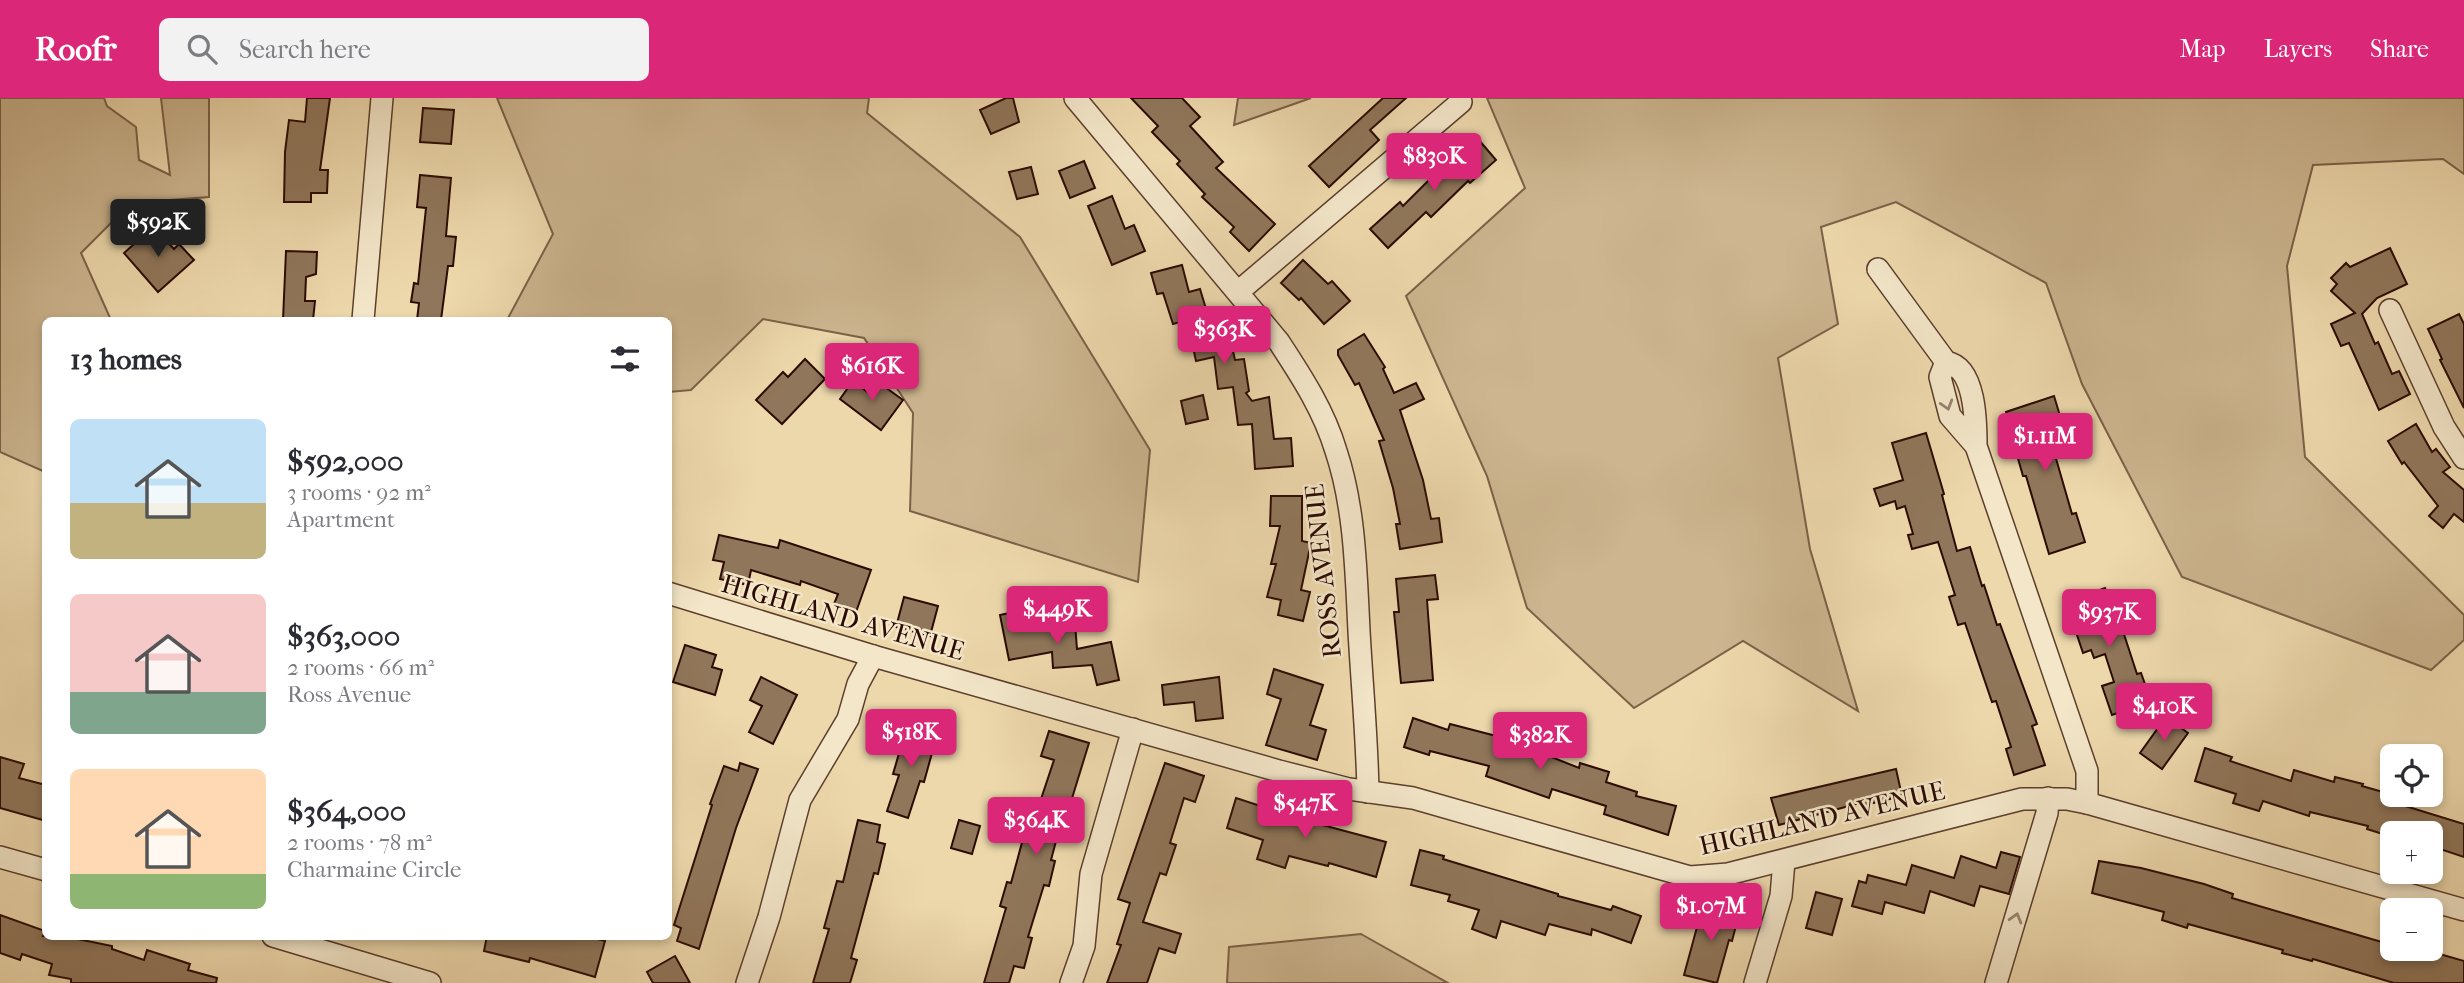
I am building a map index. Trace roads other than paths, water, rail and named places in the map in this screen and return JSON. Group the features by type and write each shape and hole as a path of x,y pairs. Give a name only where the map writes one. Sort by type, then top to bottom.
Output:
{"street":[{"path":"363,317 382,98"},
{"name":"ROSS AVENUE","path":"1076,98 1279,342 1305,382 1325,421 1337,453 1349,502 1356,567 1368,792"},
{"path":"1238,292 1461,102"},
{"path":"1878,269 1947,362 1954,364 1961,371 1975,405 1976,446 2087,771 2087,803"},
{"path":"2390,310 2444,427 2464,458"},
{"name":"HIGHLAND AVENUE","path":"672,594 873,656 1291,774 1349,789 1413,798 1690,877 1728,874 2022,799 2048,798 2087,803 2464,910"},
{"path":"747,983 769,917 800,800 848,719 858,684 873,656"},
{"path":"1071,983 1084,946 1091,874 1133,729"},
{"path":"1996,983 2047,813 2048,798"},
{"path":"0,857 42,869"},
{"path":"1755,983 1781,896 1784,861"},
{"path":"286,940 430,983"}]}
